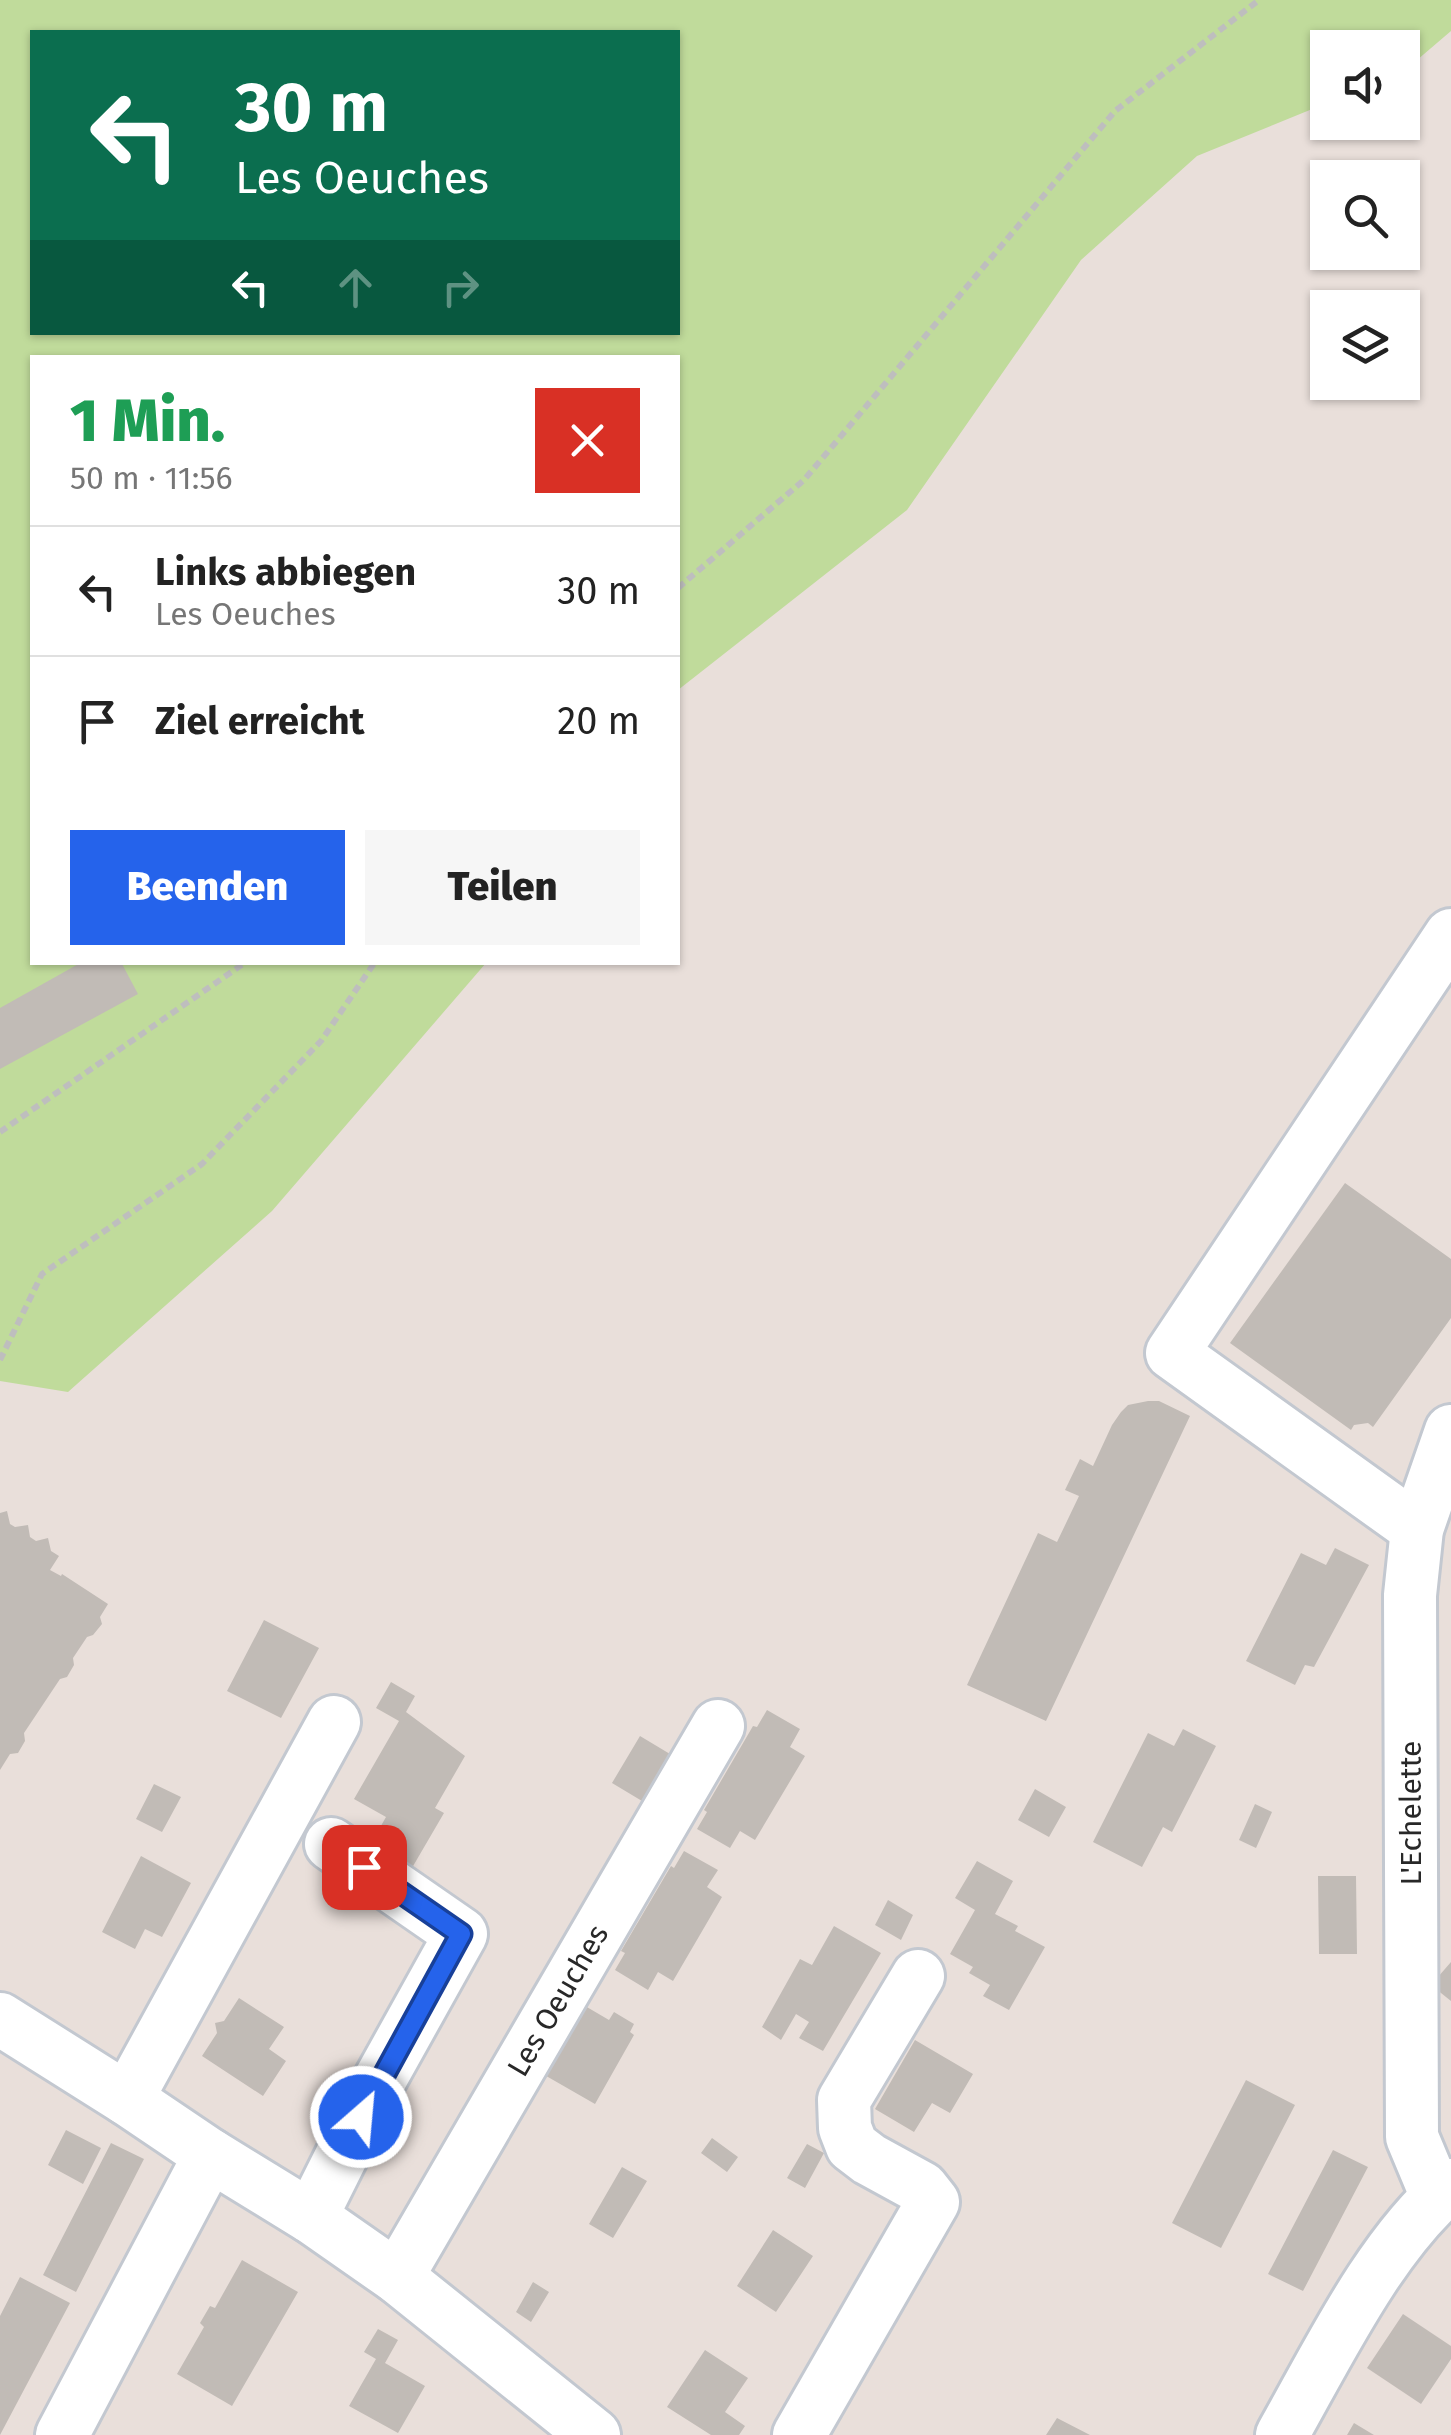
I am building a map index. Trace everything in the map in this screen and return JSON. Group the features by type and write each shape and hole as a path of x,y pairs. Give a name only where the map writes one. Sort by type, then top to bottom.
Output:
{"street":[{"path":"1418,1529 1172,1352 1451,935"},
{"name":"L'Echelette","path":"1444,2191 1412,2137 1410,1595 1418,1529 1451,1431"},
{"path":"127,2099 334,1722"},
{"name":"Les Oeuches","path":"397,2277 718,1726"},
{"path":"311,2217 378,2084 461,1934 331,1844"},
{"path":"799,2435 932,2202 922,2188 852,2146 845,2128 844,2100 918,1976"},
{"path":"0,2019 311,2217 397,2277 537,2417 594,2435"},
{"path":"62,2435 210,2155"},
{"path":"1282,2435 1384,2261 1444,2191"}],"path":[{"path":"680,586 804,480 1115,111 1258,0"},
{"path":"0,1132 242,965"},
{"path":"0,1360 42,1274 202,1164 321,1041 373,965"}],"green space":[{"path":"0,0 1451,0 1451,31 1420,57 1420,30 1310,30 1310,110 1197,156 1081,260 907,510 680,688 680,355 30,355 30,965 484,965 272,1211 68,1392 0,1381"}],"building":[{"path":"77,965 123,965 138,994 0,1069 0,1008"},
{"path":"1345,1183 1451,1259 1451,1318 1373,1427 1368,1423 1354,1425 1351,1430 1230,1343"},
{"path":"1159,1401 1190,1416 1046,1721 967,1685 1038,1533 1057,1542 1079,1496 1065,1490 1080,1459 1093,1466 1121,1412 1128,1405"},
{"path":"7,1511 10,1524 28,1525 30,1537 36,1541 48,1538 51,1551 59,1556 50,1570 108,1604 100,1617 102,1624 87,1637 73,1658 74,1665 67,1677 60,1679 24,1733 25,1741 18,1753 10,1754 0,1770 0,1513"},
{"path":"1335,1548 1369,1565 1314,1667 1305,1665 1295,1685 1246,1661 1301,1553 1326,1565"},
{"path":"264,1620 319,1648 281,1718 227,1691"},
{"path":"391,1682 415,1696 406,1712 465,1756 435,1808 444,1813 409,1873 369,1847 386,1817 354,1799 399,1721 376,1708"},
{"path":"767,1710 800,1729 790,1747 805,1756 755,1840 740,1831 730,1848 697,1829 753,1726 757,1727"},
{"path":"1183,1729 1216,1746 1172,1832 1163,1827 1142,1867 1093,1842 1148,1733 1174,1746"},
{"path":"640,1736 670,1754 642,1801 612,1783"},
{"path":"154,1784 181,1797 162,1832 136,1819"},
{"path":"1035,1789 1066,1807 1049,1837 1018,1820"},
{"path":"1255,1804 1272,1812 1256,1848 1239,1840"},
{"path":"684,1851 718,1870 707,1887 722,1897 673,1981 658,1972 648,1990 615,1970 625,1953 621,1951 671,1866 674,1868"},
{"path":"141,1856 191,1883 162,1937 145,1929 135,1949 102,1932"},
{"path":"977,1861 1013,1881 995,1914 1018,1926 1015,1931 1045,1947 1009,2010 983,1996 990,1985 969,1973 973,1967 950,1954 975,1910 955,1898"},
{"path":"1318,1876 1356,1876 1357,1954 1319,1954"},
{"path":"888,1900 913,1915 901,1940 875,1925"},
{"path":"834,1926 881,1953 823,2051 799,2038 809,2022 796,2014 781,2040 762,2027 800,1959 812,1965"},
{"path":"1451,1962 1451,2001 1431,1985"},
{"path":"239,1998 284,2027 269,2049 286,2061 263,2096 202,2056 217,2033 215,2023 224,2021"},
{"path":"580,2003 609,2020 614,2012 634,2024 630,2032 634,2035 595,2104 541,2073"},
{"path":"915,2040 973,2074 950,2113 932,2103 914,2132 875,2109"},
{"path":"1246,2080 1295,2105 1221,2248 1172,2223"},
{"path":"66,2130 101,2148 83,2184 48,2165"},
{"path":"712,2138 738,2157 727,2172 701,2153"},
{"path":"111,2143 144,2159 76,2292 43,2275"},
{"path":"807,2144 824,2153 805,2188 787,2178"},
{"path":"1333,2150 1368,2167 1303,2291 1268,2274"},
{"path":"622,2167 647,2181 613,2238 589,2224"},
{"path":"773,2230 813,2256 776,2312 737,2286"},
{"path":"242,2260 298,2292 232,2406 177,2374 204,2327 200,2323 210,2306 215,2308"},
{"path":"20,2277 70,2303 0,2435 0,2316"},
{"path":"533,2282 549,2292 531,2322 516,2312"},
{"path":"1403,2314 1451,2346 1451,2359 1421,2404 1367,2368"},
{"path":"378,2329 398,2340 385,2363 425,2386 398,2433 349,2406 376,2359 364,2352"},
{"path":"705,2350 748,2378 725,2412 745,2426 739,2435 711,2435 667,2407"},
{"path":"1057,2418 1090,2435 1046,2435"},
{"path":"1354,2423 1374,2435 1347,2435"}],"route":[{"path":"361,2117 461,1934 364,1867"}]}
